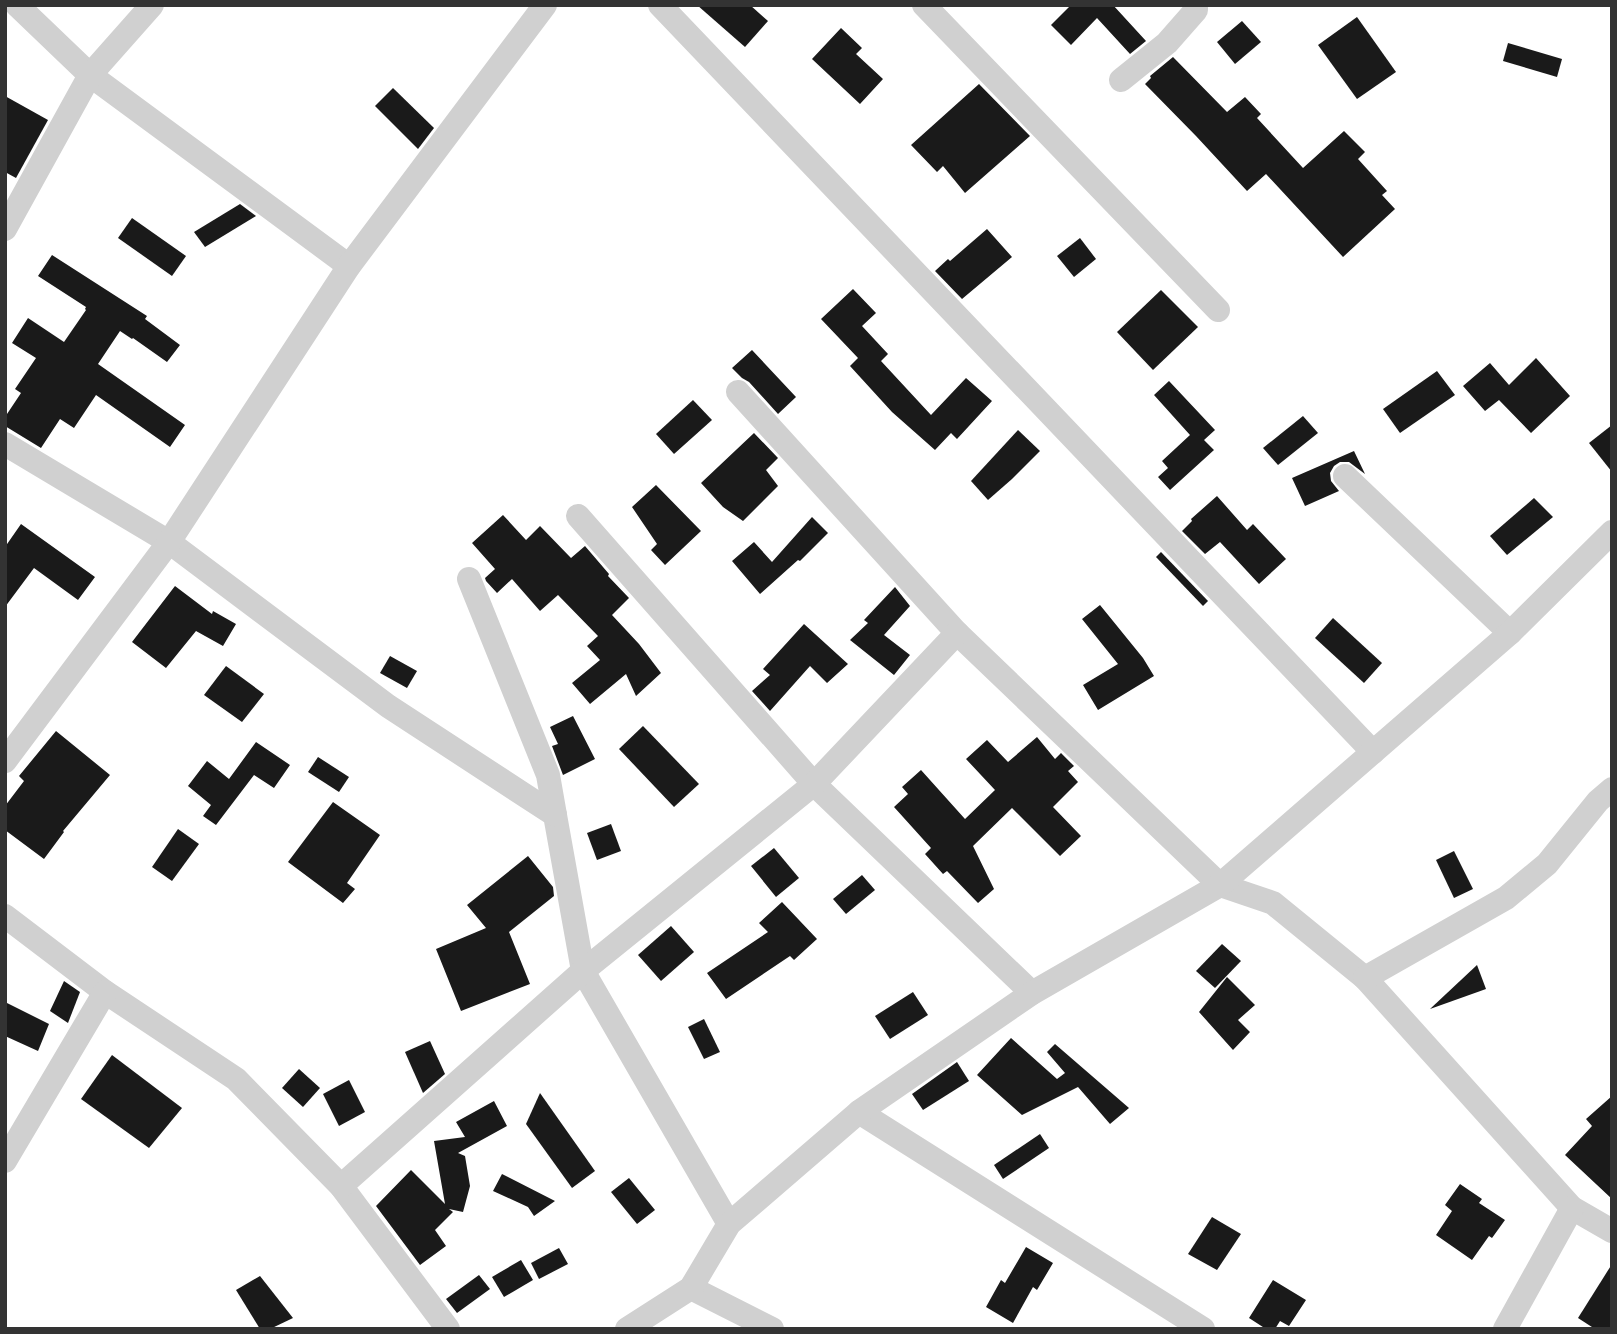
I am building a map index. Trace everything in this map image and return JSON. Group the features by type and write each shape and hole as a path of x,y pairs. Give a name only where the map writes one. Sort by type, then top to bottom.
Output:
{"street":[{"path":"16,5 90,75 349,266"},
{"path":"5,229 90,75 152,5"},
{"path":"5,761 169,542 349,266 545,5"},
{"path":"660,5 1373,752"},
{"path":"924,5 1218,310"},
{"path":"1121,80 1167,43 1196,10 1196,5"},
{"path":"738,392 957,633 1220,885 1273,902 1365,978 1572,1208 1612,1231"},
{"path":"5,444 169,542 388,706 555,815"},
{"path":"1345,476 1510,633"},
{"path":"578,516 814,784 1032,993"},
{"path":"627,1329 691,1288 729,1224 859,1112 1032,993 1220,885 1510,633 1612,532"},
{"path":"469,579 548,775 583,971 729,1224"},
{"path":"341,1186 583,971 814,784 957,633"},
{"path":"1365,978 1506,898 1547,864 1598,800 1612,789"},
{"path":"5,916 106,992 236,1079 341,1186 448,1329"},
{"path":"5,1161 106,992"},
{"path":"859,1112 1203,1329"},
{"path":"1505,1329 1572,1208"},
{"path":"691,1288 772,1329"}],"building":[{"path":"697,5 750,5 768,21 745,47"},
{"path":"1071,5 1113,5 1146,41 1130,54 1097,18 1071,45 1051,25"},
{"path":"1357,17 1396,72 1357,99 1318,45"},
{"path":"1242,21 1261,42 1235,64 1217,42"},
{"path":"841,28 862,48 856,54 883,79 860,104 812,59"},
{"path":"1508,43 1562,59 1557,77 1503,61"},
{"path":"1173,57 1227,112 1245,97 1261,114 1257,118 1303,168 1344,131 1365,152 1358,159 1387,191 1382,195 1395,209 1343,257 1266,174 1247,191 1145,84 1150,76"},
{"path":"979,84 1030,136 965,193 943,166 937,172 911,145"},
{"path":"393,88 434,128 418,149 375,106"},
{"path":"5,96 48,120 16,178 5,172"},
{"path":"240,204 256,216 205,247 194,232"},
{"path":"132,218 186,256 172,276 118,238"},
{"path":"987,229 1012,257 962,299 935,271"},
{"path":"1080,238 1096,259 1074,277 1057,256"},
{"path":"52,255 147,316 145,319 180,345 167,362 120,331 98,364 185,425 170,447 96,395 74,428 60,419 41,448 5,426 5,417 21,393 15,389 36,358 12,343 28,318 64,342 86,310 86,307 38,276"},
{"path":"853,289 876,313 862,326 888,354 881,361 931,415 966,378 992,401 957,439 951,433 935,450 892,412 850,366 858,358 821,319"},
{"path":"1161,290 1198,327 1153,370 1117,332"},
{"path":"752,350 796,397 778,414 749,382 732,368"},
{"path":"1536,358 1570,396 1531,433 1499,400 1485,411 1463,386 1490,363 1509,385"},
{"path":"1437,371 1455,395 1400,433 1383,409"},
{"path":"1169,381 1215,430 1204,440 1214,450 1170,490 1158,477 1168,468 1162,461 1190,435 1154,395"},
{"path":"693,400 712,420 674,454 656,434"},
{"path":"1303,416 1318,433 1278,465 1263,448"},
{"path":"1612,425 1612,472 1589,443"},
{"path":"1018,430 1040,451 988,500 971,481"},
{"path":"754,433 778,458 766,470 778,486 743,521 723,507 701,483"},
{"path":"1354,451 1365,474 1349,462 1340,462 1330,473 1331,481 1339,491 1305,506 1292,478"},
{"path":"656,485 701,531 665,565 651,550 657,544 632,507"},
{"path":"1217,496 1247,530 1253,524 1286,559 1259,584 1220,542 1205,554 1182,531 1191,519"},
{"path":"1534,498 1553,517 1507,555 1490,536"},
{"path":"503,515 526,540 540,526 571,558 585,546 629,598 612,615 661,673 636,696 626,674 590,704 572,683 600,660 587,646 598,636 558,595 540,611 512,579 497,593 486,581 485,578 495,569 472,543"},
{"path":"812,517 828,533 800,561 760,594 732,561 754,542 772,562"},
{"path":"21,524 95,577 78,600 34,568 5,607 5,547"},
{"path":"1161,552 1208,601 1203,606 1156,557"},
{"path":"175,586 212,614 213,611 236,624 223,646 196,631 166,668 132,642"},
{"path":"895,587 910,606 884,635 910,655 894,675 850,640 868,623 864,620"},
{"path":"1100,605 1143,658 1154,676 1098,710 1083,685 1118,664 1082,619"},
{"path":"1333,618 1382,663 1364,683 1315,638"},
{"path":"804,624 848,664 827,683 810,666 770,711 752,691 770,675 763,669"},
{"path":"390,656 417,671 407,688 380,673"},
{"path":"226,666 264,694 242,722 204,695"},
{"path":"573,716 595,759 563,775 552,746 558,744 550,727"},
{"path":"643,726 699,784 674,807 619,749"},
{"path":"56,731 110,775 63,831 44,859 5,830 5,806 24,781 19,776"},
{"path":"1037,737 1055,759 1061,753 1074,766 1068,771 1078,782 1053,807 1081,836 1060,856 1012,808 973,846 994,889 978,903 947,871 943,874 925,854 931,848 894,807 908,794 902,787 921,770 965,819 995,790 966,759 987,740 1008,762"},
{"path":"256,742 290,765 274,788 254,775 216,825 203,816 211,805 188,786 207,761 229,779"},
{"path":"318,757 349,777 339,792 308,772"},
{"path":"333,802 380,835 347,883 355,889 343,903 288,862"},
{"path":"611,824 621,851 597,860 587,833"},
{"path":"178,829 199,844 172,881 152,867"},
{"path":"774,848 799,878 776,897 751,866"},
{"path":"1454,851 1473,889 1454,898 1436,860"},
{"path":"528,856 553,887 554,896 509,932 530,984 461,1011 436,949 486,928 467,905"},
{"path":"862,875 875,890 846,914 833,899"},
{"path":"782,902 817,939 794,960 790,956 726,999 707,973 768,932 759,923"},
{"path":"671,926 694,952 661,981 638,955"},
{"path":"1222,944 1241,961 1215,988 1196,971"},
{"path":"1477,965 1486,989 1430,1009"},
{"path":"1227,977 1255,1005 1238,1020 1250,1032 1233,1050 1199,1012"},
{"path":"64,981 80,992 68,1023 50,1011"},
{"path":"913,992 928,1015 890,1039 875,1016"},
{"path":"5,1002 49,1024 38,1051 5,1036"},
{"path":"704,1019 720,1052 704,1059 688,1027"},
{"path":"1011,1038 1057,1079 1065,1073 1047,1052 1055,1044 1129,1108 1110,1124 1078,1087 1022,1115 977,1075"},
{"path":"430,1041 445,1074 423,1093 405,1052"},
{"path":"112,1055 182,1108 149,1148 81,1099"},
{"path":"957,1062 969,1081 923,1110 912,1094"},
{"path":"299,1069 320,1088 303,1107 282,1088"},
{"path":"349,1080 365,1112 339,1126 323,1094"},
{"path":"540,1093 595,1171 572,1188 526,1124"},
{"path":"1612,1096 1612,1199 1565,1155 1592,1126 1586,1119"},
{"path":"494,1101 507,1126 458,1153 465,1156 470,1186 463,1212 449,1209 453,1212 435,1230 446,1246 420,1265 376,1206 411,1170 445,1204 434,1141 465,1137 456,1122"},
{"path":"1040,1134 1049,1148 1003,1179 994,1165"},
{"path":"502,1174 555,1201 534,1216 528,1207 493,1191"},
{"path":"629,1178 655,1210 637,1224 611,1192"},
{"path":"1460,1184 1482,1199 1479,1203 1505,1220 1492,1238 1489,1236 1472,1260 1436,1235 1452,1211 1445,1205"},
{"path":"1212,1217 1241,1234 1217,1270 1188,1254"},
{"path":"1026,1247 1053,1263 1037,1290 1033,1287 1013,1323 986,1307 1001,1280 1005,1283"},
{"path":"559,1248 568,1264 539,1279 531,1263"},
{"path":"521,1260 533,1280 504,1297 492,1277"},
{"path":"1612,1264 1612,1329 1595,1329 1578,1318"},
{"path":"479,1275 490,1289 457,1313 446,1299"},
{"path":"260,1276 293,1318 270,1329 260,1329 236,1290"},
{"path":"1273,1280 1306,1300 1289,1326 1280,1321 1275,1329 1266,1329 1249,1318"}]}
